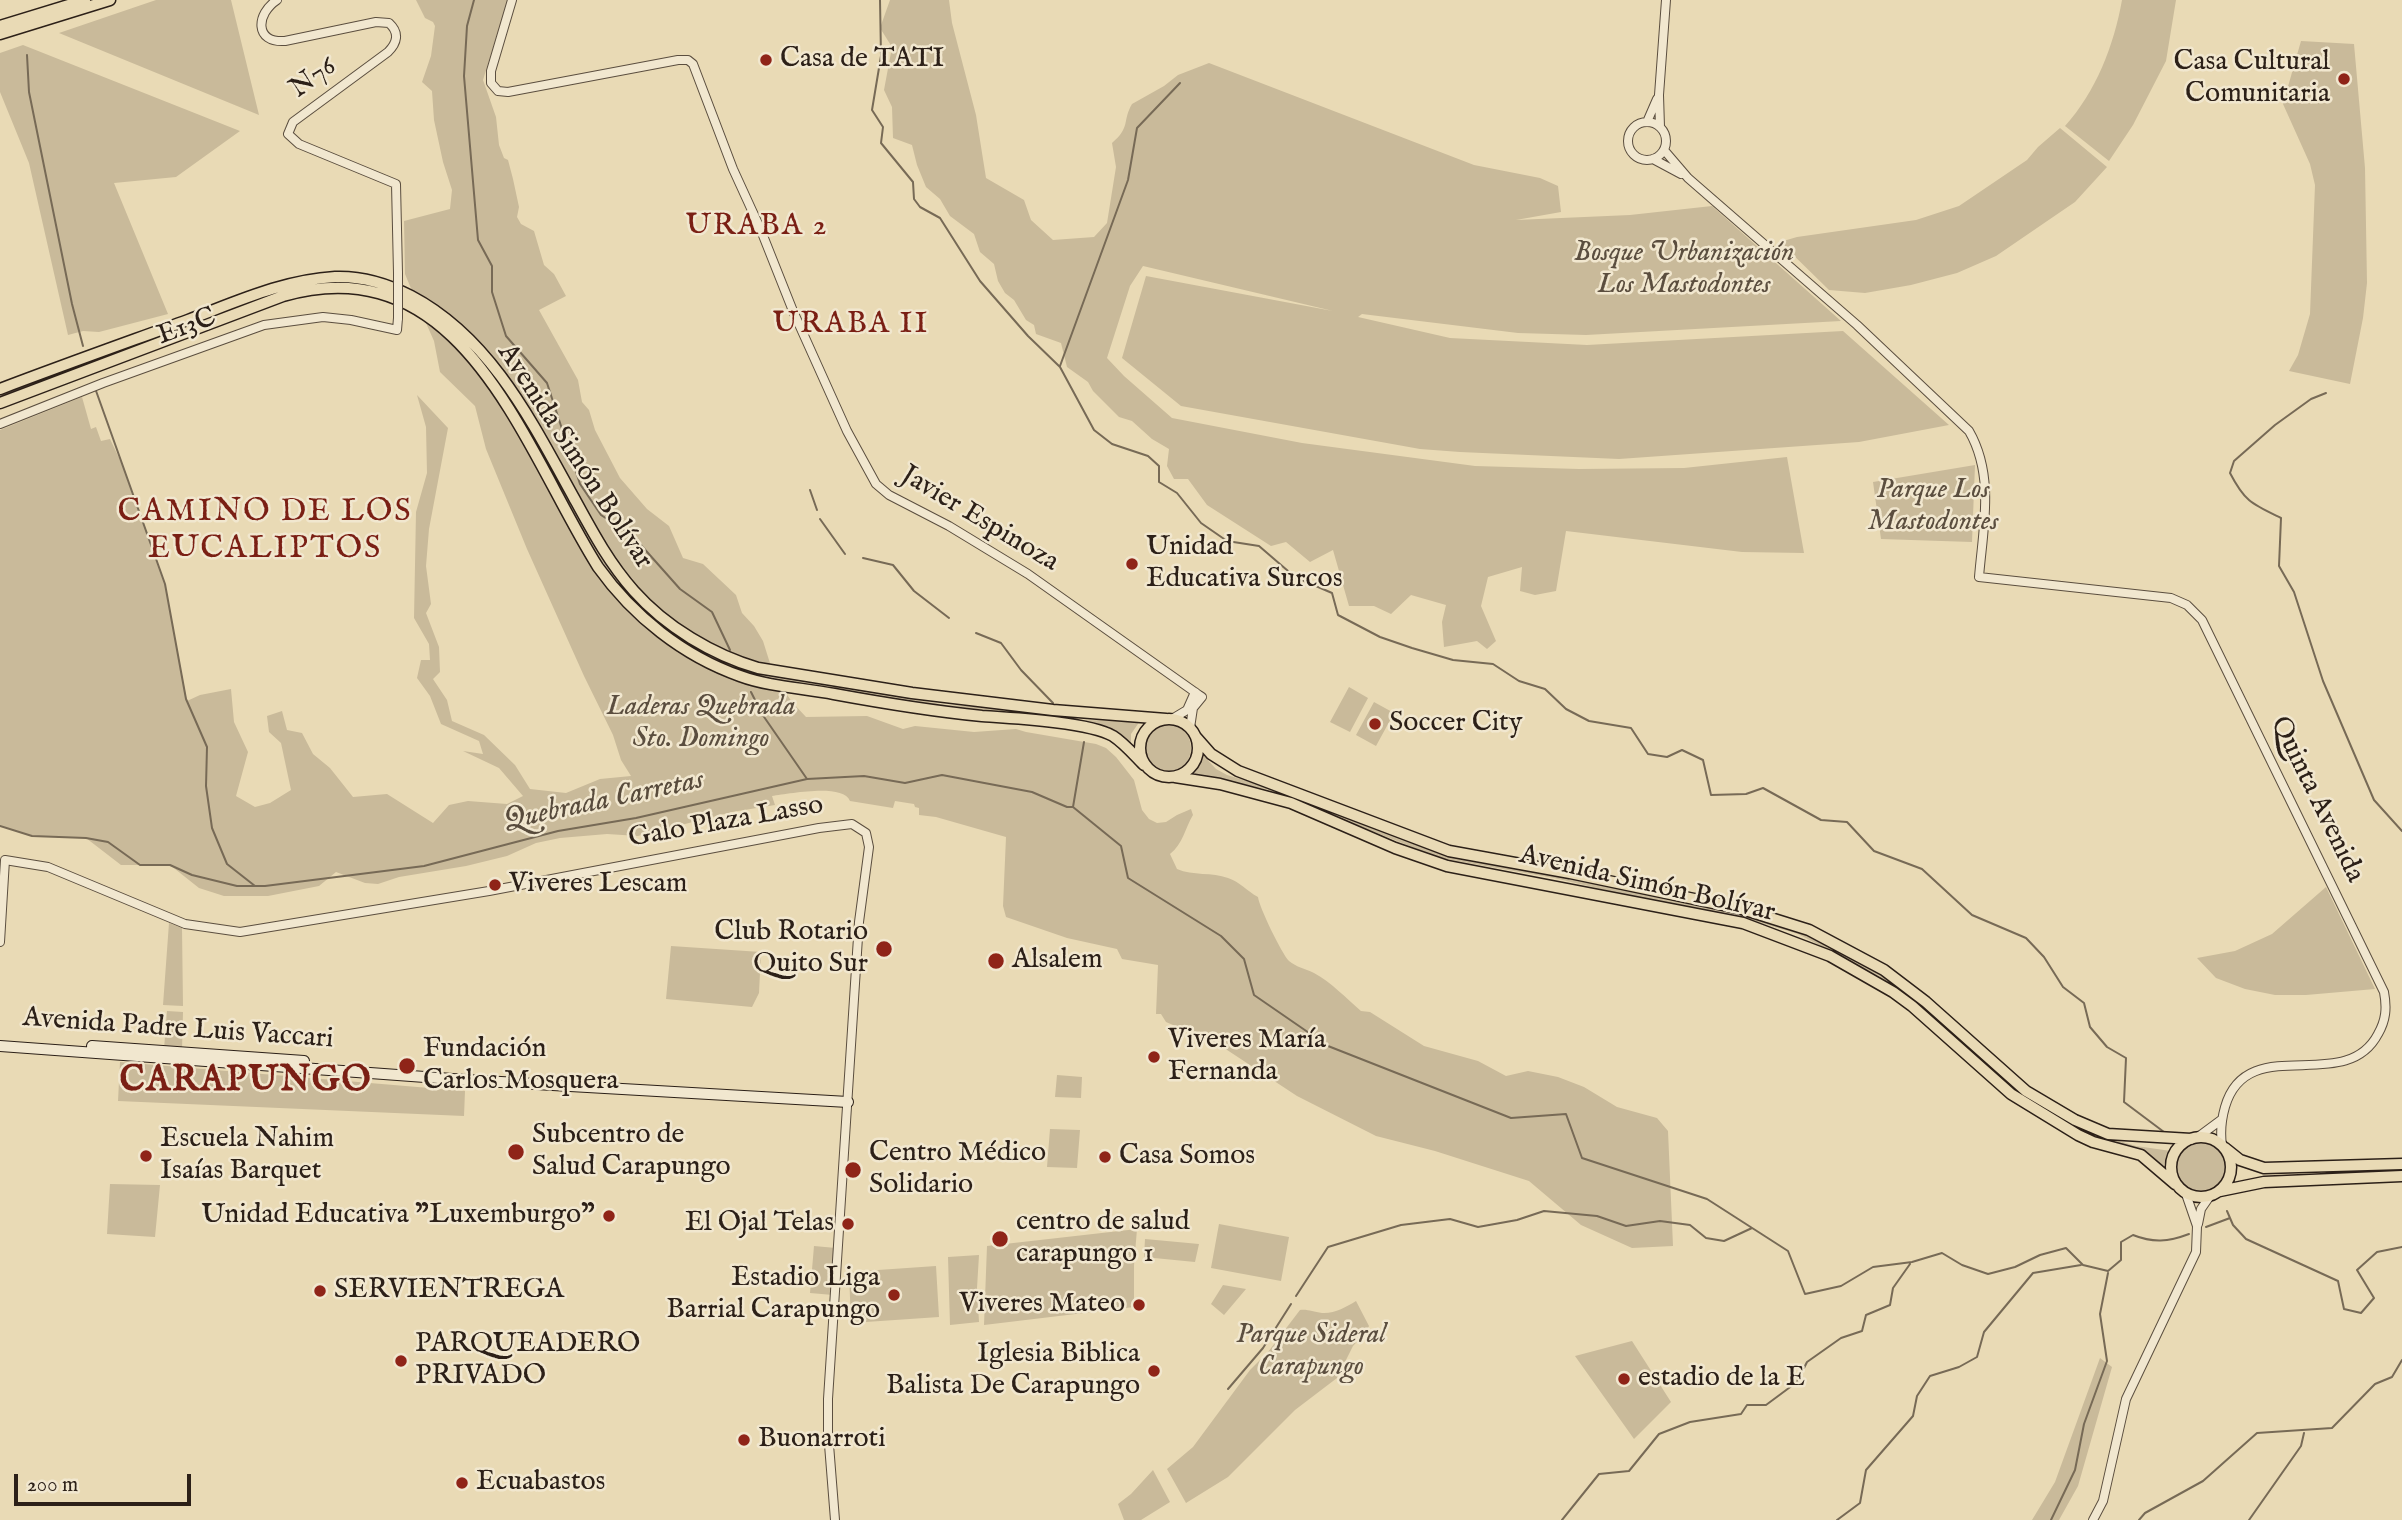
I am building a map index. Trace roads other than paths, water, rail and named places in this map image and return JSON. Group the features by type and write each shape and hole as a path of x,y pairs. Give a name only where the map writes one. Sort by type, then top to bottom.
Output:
{"main road":[{"path":"0,26 85,0"},
{"path":"0,34 110,0"},
{"name":"Avenida Simón Bolívar","path":"0,389 284,285 337,277 377,282 405,293 435,310 466,335 487,357 515,396 598,544 641,599 672,626 742,663 912,694 1065,712 1182,722 1211,754 1238,771 1449,851 1742,909 1810,930 1884,970 1926,1002 2026,1091 2086,1126 2108,1134 2212,1139 2240,1160 2264,1168 2402,1164"},
{"name":"Avenida Simón Bolívar","path":"0,403 296,292 337,286 379,292 404,302 428,317 469,352 512,412 584,545 619,594 663,635 718,667 754,681 869,700 1031,720 1102,732 1118,740 1157,776 1220,784 1291,803 1395,848 1447,866 1743,923 1830,956 1893,992 2011,1094 2078,1135 2093,1142 2141,1155 2186,1194"},
{"path":"1144,765 1139,748 1144,732 1157,721 1169,719"},
{"path":"1175,777 1190,769 1195,762 1198,754 1193,732"},
{"name":"Avenida Padre Luis Vaccari","path":"0,1040 270,1058 468,1075 478,1079"},
{"name":"Avenida Padre Luis Vaccari","path":"0,1046 466,1080 848,1102"},
{"path":"2175,1184 2172,1157 2183,1143 2194,1138"},
{"path":"2215,1194 2226,1184 2231,1165 2223,1146"},
{"path":"2186,1194 2202,1198 2264,1182 2402,1176"}],"street":[{"name":"N76","path":"277,0 264,11 261,21 264,33 274,41 376,22 387,22 396,31 396,42 388,52 293,122 288,134 299,144 397,184 397,330"},
{"name":"Javier Espinoza","path":"512,0 491,71 491,83 498,91 508,92 678,60 688,60 693,64 733,169 793,311 847,431 876,484 889,495 1028,574 1199,694"},
{"path":"1666,0 1659,95 1660,127 1665,136 1664,150 1688,177"},
{"path":"1647,122 1659,95"},
{"path":"1660,127 1647,122 1632,130 1628,143 1632,152 1639,158 1653,159 1688,177"},
{"path":"1653,159 1664,150"},
{"name":"Quinta Avenida","path":"1688,177 1857,325 1969,431 1984,465 1986,486 1979,577 2171,598 2196,611 2384,992 2386,1013 2381,1028 2369,1047 2357,1056 2343,1062 2267,1068 2249,1074 2234,1086 2221,1120 2223,1146"},
{"name":"E13C","path":"0,424 164,360 264,325 323,317 397,330"},
{"path":"1169,719 1187,710 1199,694"},
{"path":"1193,732 1194,708 1199,694"},
{"name":"Galo Plaza Lasso","path":"0,942 5,860 48,867 185,924 240,932 489,891 819,828 852,824 866,833 869,847 859,922 828,1399 835,1520"},
{"path":"2194,1138 2221,1120"},
{"path":"2093,1520 2103,1501 2126,1399 2194,1259 2198,1245 2197,1226 2186,1194"},
{"path":"2197,1226 2201,1209 2215,1194"}],"waterway":[{"path":"474,0 467,26 464,76 478,240 492,266 492,292 506,336 547,383 580,484 601,515 632,535 680,589 712,612 730,650"},
{"path":"880,0 881,56 872,110 883,127 881,143 913,182 914,199 920,207 940,218 980,281 1028,336 1060,367 1094,430 1112,444 1148,456 1159,466 1159,482 1177,493 1201,523 1227,541 1259,546 1295,577 1332,593 1338,615 1380,637 1412,648 1453,660 1493,664 1519,681 1545,689 1566,709 1589,721 1631,728 1648,754 1667,757 1682,750 1703,760 1711,795 1746,794 1763,788 1821,820 1847,822 1874,851 1922,869 1972,915 2026,938 2044,957 2063,987 2084,1003 2090,1027 2107,1047 2126,1058 2124,1102 2164,1132"},
{"path":"27,55 29,92 83,346"},
{"path":"1060,366 1128,180 1137,128 1180,83"},
{"path":"95,388 165,584 186,699 207,747 206,786 212,828 227,864 255,886"},
{"path":"2326,393 2311,399 2275,425 2234,461 2230,473 2250,501 2281,518 2279,566 2294,592 2323,681 2374,800 2402,831"},
{"path":"810,490 817,510"},
{"path":"820,519 845,554"},
{"path":"863,558 893,565 914,591 949,618"},
{"path":"976,633 1001,643 1021,670 1053,703"},
{"path":"751,692 762,714 807,779"},
{"path":"1073,807 1084,742"},
{"name":"Quebrada Carretas","path":"0,826 32,836 86,838 108,842 140,865 170,865 192,875 237,886 265,886 424,866 558,831 636,818 807,779 864,776 905,783 942,775 1032,792 1073,807 1121,846 1128,878 1221,936 1244,959 1254,995 1328,1046 1511,1118 1566,1114 1582,1158 1707,1199 1788,1251 1805,1294 1841,1286 1873,1267 1912,1262 1942,1253 1962,1265 1988,1274 2066,1248 2083,1265 2108,1271 2121,1260 2121,1242 2133,1235 2161,1240 2189,1234"},
{"path":"1296,1296 1328,1247 1401,1225 1450,1219 1478,1227 1517,1220 1544,1211 1597,1216 1626,1226 1660,1221 1690,1225 1706,1238 1724,1241 1752,1228"},
{"path":"2227,1211 2233,1225 2246,1239 2338,1281 2344,1309 2361,1313 2374,1298 2357,1270 2377,1252 2402,1247"},
{"name":"Quebrada Carretas","path":"2206,1227 2230,1218"},
{"path":"1562,1520 1599,1474 1629,1471 1659,1434 1690,1422 1741,1414 1747,1405 1766,1405 1797,1382 1807,1362 1841,1338 1862,1331 1866,1315 1890,1305 1893,1288 1910,1264"},
{"path":"1837,1520 1860,1503 1866,1470 1913,1416 1917,1396 1930,1376 1959,1367 1977,1357 1984,1332 2033,1273 2081,1265"},
{"path":"2051,1520 2075,1470 2084,1424 2107,1361 2100,1314 2108,1273"},
{"path":"1228,1389 1263,1348 1291,1304"},
{"path":"2139,1520 2145,1513 2203,1481 2257,1433 2332,1428 2375,1384 2392,1377 2402,1360"},
{"path":"2249,1520 2301,1446 2304,1433"}],"place":[{"name":"Casa de TATI","path":"766,60"},
{"name":"Casa Cultural Comunitaria","path":"2344,79"},
{"name":"Unidad Educativa Surcos","path":"1132,564"},
{"name":"Soccer City","path":"1375,724"},
{"name":"Viveres Lescam","path":"495,885"},
{"name":"Club Rotario Quito Sur","path":"884,949"},
{"name":"Alsalem","path":"996,961"},
{"name":"Viveres María Fernanda","path":"1154,1057"},
{"name":"Fundación Carlos Mosquera","path":"407,1066"},
{"name":"Subcentro de Salud Carapungo","path":"516,1152"},
{"name":"Escuela Nahim Isaías Barquet","path":"146,1156"},
{"name":"Casa Somos","path":"1105,1157"},
{"name":"Centro Médico Solidario","path":"853,1170"},
{"name":"Unidad Educativa \"Luxemburgo\"","path":"609,1216"},
{"name":"El Ojal Telas","path":"848,1224"},
{"name":"centro de salud carapungo 1","path":"1000,1239"},
{"name":"SERVIENTREGA","path":"320,1291"},
{"name":"Estadio Liga Barrial Carapungo","path":"894,1295"},
{"name":"Viveres Mateo","path":"1139,1305"},
{"name":"PARQUEADERO PRIVADO","path":"401,1361"},
{"name":"Iglesia Biblica Balista De Carapungo","path":"1154,1371"},
{"name":"estadio de la E","path":"1624,1379"},
{"name":"Buonarroti","path":"744,1440"},
{"name":"Ecuabastos","path":"462,1483"}],"district":[{"name":"URABA 2","path":"757,228"},
{"name":"URABA II","path":"851,326"},
{"name":"CAMINO DE LOS EUCALIPTOS","path":"265,532"},
{"name":"CARAPUNGO","path":"246,1083"}],"park label":[{"name":"Bosque Urbanización Los Mastodontes","path":"1684,270"},
{"name":"Parque Los Mastodontes","path":"1933,507"},
{"name":"Laderas Quebrada Sto. Domingo","path":"701,724"},
{"name":"Parque Sideral Carapungo","path":"1311,1352"}]}
